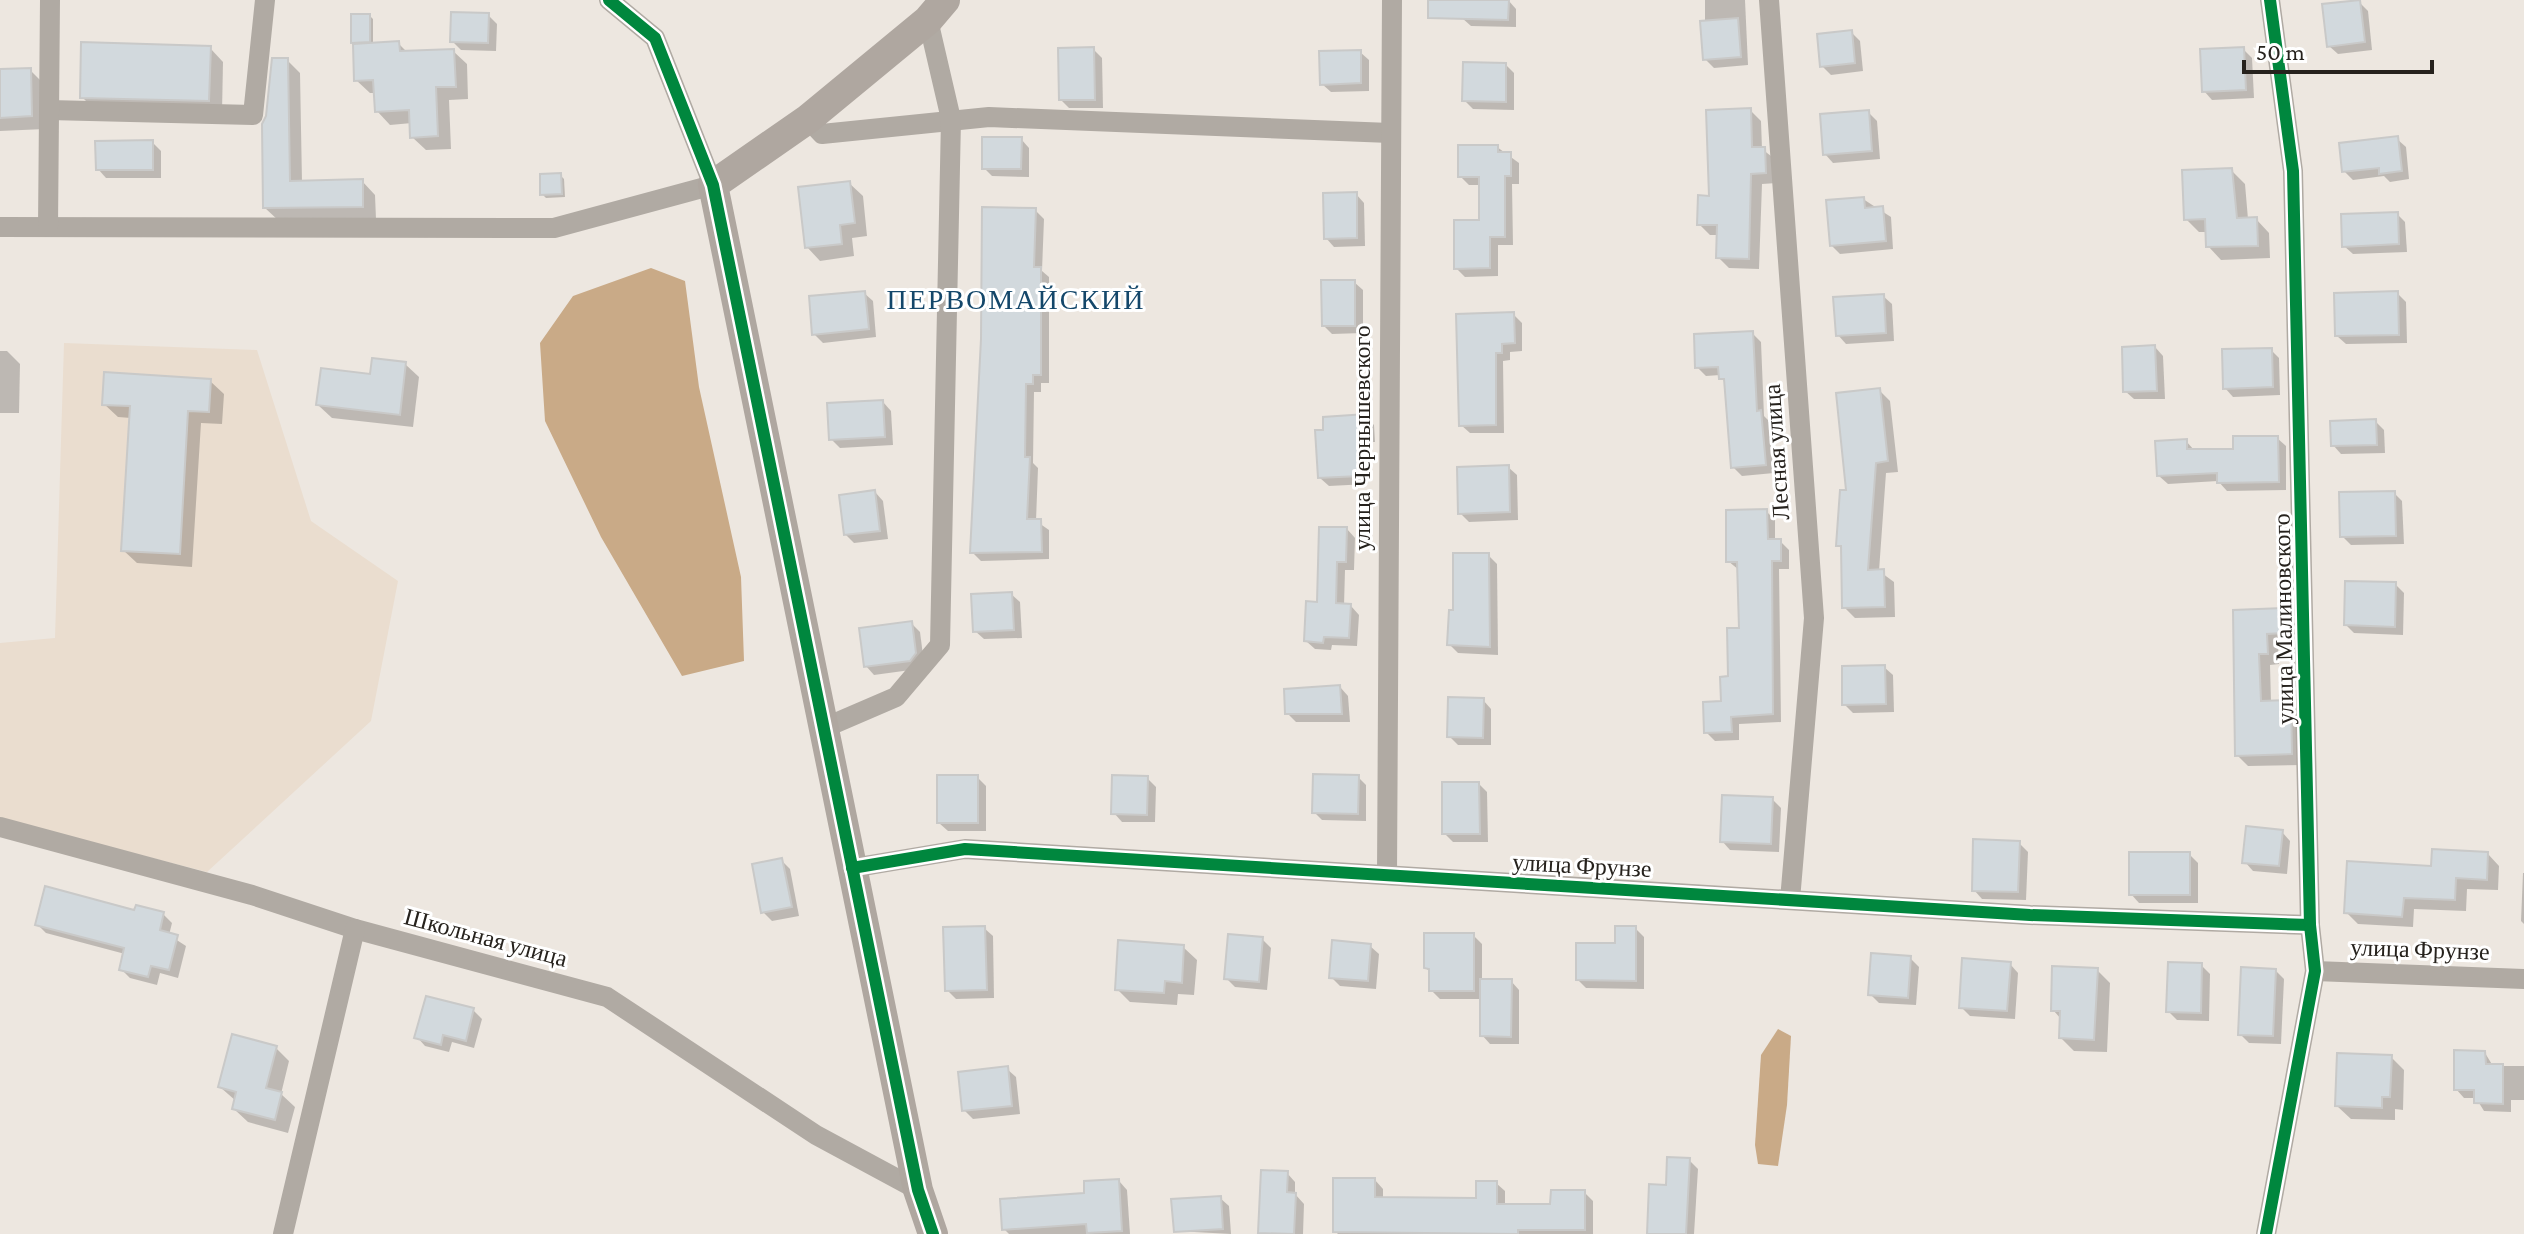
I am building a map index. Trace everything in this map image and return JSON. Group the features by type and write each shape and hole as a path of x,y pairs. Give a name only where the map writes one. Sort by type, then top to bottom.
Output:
{"street":[{"path":"48,227 50,0"},
{"path":"49,110 253,115 265,0"},
{"path":"609,0 655,38 713,185 918,1190 933,1234"},
{"name":"улица Чернышевского","path":"1387,875 1392,0"},
{"name":"Лесная улица","path":"1769,0 1814,618 1790,900"},
{"name":"улица Малиновского","path":"2266,1234 2315,971 2310,925 2293,171 2270,0"},
{"path":"824,728 896,697 940,645 951,119 936,10"},
{"path":"0,227 554,228 713,185 808,119 936,10"},
{"path":"808,119 822,134 989,117 1390,133"},
{"name":"Школьная улица","path":"0,827 252,895 355,929 607,997 816,1135 918,1190"},
{"name":"улица Фрунзе","path":"852,868 965,849 2030,915 2310,925"},
{"path":"283,1234 355,929"},
{"name":"улица Фрунзе","path":"2315,971 2524,979"}],"shaded area":[{"path":"651,268 685,281 699,387 741,577 744,661 682,676 601,537 545,421 540,343 573,296"},
{"path":"64,343 257,350 311,521 398,581 371,721 207,872 0,819 0,643 55,638"},
{"path":"1778,1029 1791,1036 1787,1105 1778,1166 1758,1164 1755,1145 1761,1055"}],"building":[{"path":"1428,0 1509,0 1508,20 1428,18"},
{"path":"2360,0 2365,42 2327,47 2322,4"},
{"path":"451,12 489,13 488,43 450,42"},
{"path":"351,14 370,14 370,42 351,43"},
{"path":"1738,18 1741,57 1703,60 1700,21"},
{"path":"1852,30 1855,63 1820,67 1817,34"},
{"path":"399,41 400,51 454,49 456,87 436,87 438,136 410,138 409,110 375,112 373,80 354,81 353,44"},
{"path":"81,42 211,46 209,101 80,98"},
{"path":"1094,47 1095,100 1059,100 1058,48"},
{"path":"2244,47 2246,90 2202,92 2200,49"},
{"path":"1361,50 1361,83 1320,85 1319,51"},
{"path":"272,58 288,58 290,181 363,179 363,207 263,208 262,124 266,116"},
{"path":"1463,62 1506,63 1506,102 1462,101"},
{"path":"31,68 32,116 0,118 0,69"},
{"path":"1751,108 1752,147 1765,147 1766,173 1751,174 1749,259 1716,258 1717,225 1697,225 1698,195 1709,196 1706,110"},
{"path":"1869,110 1872,151 1823,155 1820,114"},
{"path":"2398,136 2402,171 2379,174 2379,168 2342,172 2339,143"},
{"path":"982,137 1022,137 1021,169 982,169"},
{"path":"153,140 153,170 96,170 95,141"},
{"path":"1458,145 1498,145 1498,152 1511,152 1511,176 1505,176 1505,237 1490,237 1490,268 1454,269 1454,220 1479,220 1479,177 1458,177"},
{"path":"2232,168 2237,218 2257,217 2258,246 2206,247 2205,219 2184,220 2182,170"},
{"path":"561,173 562,194 540,195 540,174"},
{"path":"850,181 855,223 840,225 842,244 805,248 798,187"},
{"path":"1357,192 1357,238 1324,239 1323,193"},
{"path":"1864,197 1865,208 1883,206 1886,241 1830,246 1826,200"},
{"path":"982,207 1036,208 1034,267 1041,267 1041,375 1033,375 1033,384 1026,384 1025,457 1030,457 1027,519 1041,519 1042,552 970,553 981,339"},
{"path":"2398,212 2399,244 2342,247 2341,214"},
{"path":"1321,280 1355,280 1355,326 1322,326"},
{"path":"865,291 869,329 812,335 809,296"},
{"path":"2398,291 2399,335 2335,336 2334,293"},
{"path":"1884,294 1886,333 1836,336 1833,297"},
{"path":"1514,312 1515,343 1502,344 1502,353 1496,353 1496,425 1459,426 1456,314"},
{"path":"1753,331 1757,411 1761,410 1766,465 1731,468 1724,379 1719,379 1718,367 1695,368 1694,334"},
{"path":"2155,345 2157,391 2123,392 2122,347"},
{"path":"2272,348 2273,387 2223,389 2222,349"},
{"path":"372,358 406,362 400,415 316,405 321,368 370,374"},
{"path":"104,372 211,379 209,412 188,411 180,554 121,551 130,406 102,405"},
{"path":"1880,388 1888,461 1876,463 1868,570 1884,569 1885,607 1842,608 1841,546 1836,546 1840,490 1846,490 1836,393"},
{"path":"883,400 885,437 829,440 827,403"},
{"path":"1366,414 1367,434 1358,434 1360,476 1318,478 1315,430 1323,430 1323,417"},
{"path":"2376,419 2377,445 2331,446 2330,421"},
{"path":"2233,436 2278,436 2279,482 2217,483 2217,473 2157,476 2155,441 2187,439 2187,449 2233,449"},
{"path":"1509,465 1510,512 1458,514 1457,467"},
{"path":"875,490 880,531 844,535 839,495"},
{"path":"2395,491 2396,536 2340,537 2339,492"},
{"path":"1767,509 1768,539 1781,539 1781,561 1772,561 1773,714 1731,717 1732,732 1704,733 1703,702 1721,701 1720,677 1728,676 1727,628 1739,628 1737,562 1726,562 1726,510"},
{"path":"1319,527 1347,527 1346,562 1337,562 1336,603 1351,604 1349,638 1324,637 1323,643 1304,641 1306,601 1317,602"},
{"path":"1453,553 1489,553 1490,647 1447,645 1449,610 1453,610"},
{"path":"2345,581 2396,582 2395,627 2344,625"},
{"path":"1012,592 1014,630 973,632 971,594"},
{"path":"2283,608 2284,633 2267,634 2268,654 2259,654 2261,701 2291,700 2292,754 2235,756 2233,610"},
{"path":"912,621 916,653 910,661 864,667 859,628"},
{"path":"1885,665 1886,704 1842,705 1842,666"},
{"path":"1340,685 1342,714 1285,714 1284,689"},
{"path":"1448,697 1484,698 1483,738 1447,737"},
{"path":"1313,774 1359,775 1358,814 1312,813"},
{"path":"937,775 978,775 978,823 937,823"},
{"path":"1112,775 1148,776 1147,815 1111,814"},
{"path":"1442,782 1479,782 1480,834 1442,834"},
{"path":"1722,795 1773,797 1771,844 1720,842"},
{"path":"2246,826 2283,830 2279,866 2242,863"},
{"path":"1973,839 2020,841 2018,892 1972,891"},
{"path":"2432,849 2488,852 2487,880 2456,878 2455,900 2404,898 2402,917 2344,913 2347,861 2431,866"},
{"path":"2129,852 2190,852 2190,895 2129,895"},
{"path":"782,858 792,907 761,913 752,864"},
{"path":"45,886 134,910 136,905 164,912 160,930 178,935 169,970 151,966 148,977 119,970 124,948 35,925"},
{"path":"985,926 987,990 945,991 943,927"},
{"path":"1615,926 1636,926 1636,981 1576,980 1576,943 1615,943"},
{"path":"1424,933 1474,933 1474,991 1429,991 1429,969 1424,968"},
{"path":"1228,934 1263,937 1259,982 1224,979"},
{"path":"1118,940 1184,945 1182,983 1165,981 1164,993 1115,990"},
{"path":"1332,940 1371,944 1368,981 1329,978"},
{"path":"1871,953 1911,956 1908,998 1868,995"},
{"path":"1962,958 2011,962 2007,1011 1959,1008"},
{"path":"2168,962 2202,963 2201,1013 2166,1012"},
{"path":"2052,966 2098,968 2094,1040 2059,1038 2060,1011 2051,1011"},
{"path":"2241,967 2276,969 2273,1036 2238,1035"},
{"path":"1480,979 1512,979 1511,1037 1480,1036"},
{"path":"426,996 474,1008 466,1041 443,1035 441,1045 414,1038"},
{"path":"232,1034 277,1046 266,1088 282,1092 275,1120 232,1109 236,1092 218,1087"},
{"path":"2454,1050 2485,1051 2486,1064 2503,1064 2503,1104 2474,1103 2474,1090 2454,1090"},
{"path":"2337,1053 2392,1055 2390,1097 2382,1097 2382,1108 2335,1106"},
{"path":"1008,1066 1012,1106 962,1111 958,1072"},
{"path":"1667,1157 1690,1158 1686,1234 1647,1234 1649,1184 1666,1185"},
{"path":"1261,1170 1288,1171 1287,1192 1296,1193 1294,1234 1258,1233"},
{"path":"1333,1178 1375,1178 1375,1197 1476,1198 1476,1181 1497,1181 1497,1204 1550,1204 1551,1190 1585,1190 1585,1230 1518,1230 1518,1234 1333,1232"},
{"path":"1119,1179 1122,1231 1087,1233 1086,1224 1002,1230 1000,1199 1084,1193 1084,1181"},
{"path":"1221,1196 1223,1229 1174,1232 1171,1199"}],"cycle path":[{"path":"609,0 655,38 713,185 918,1190 933,1234"},
{"path":"2266,1234 2315,971 2310,925 2293,171 2270,0"},
{"path":"852,868 965,849 2030,915 2310,925"}],"district":[{"name":"ПЕРВОМАЙСКИЙ","path":"1016,299"}]}
